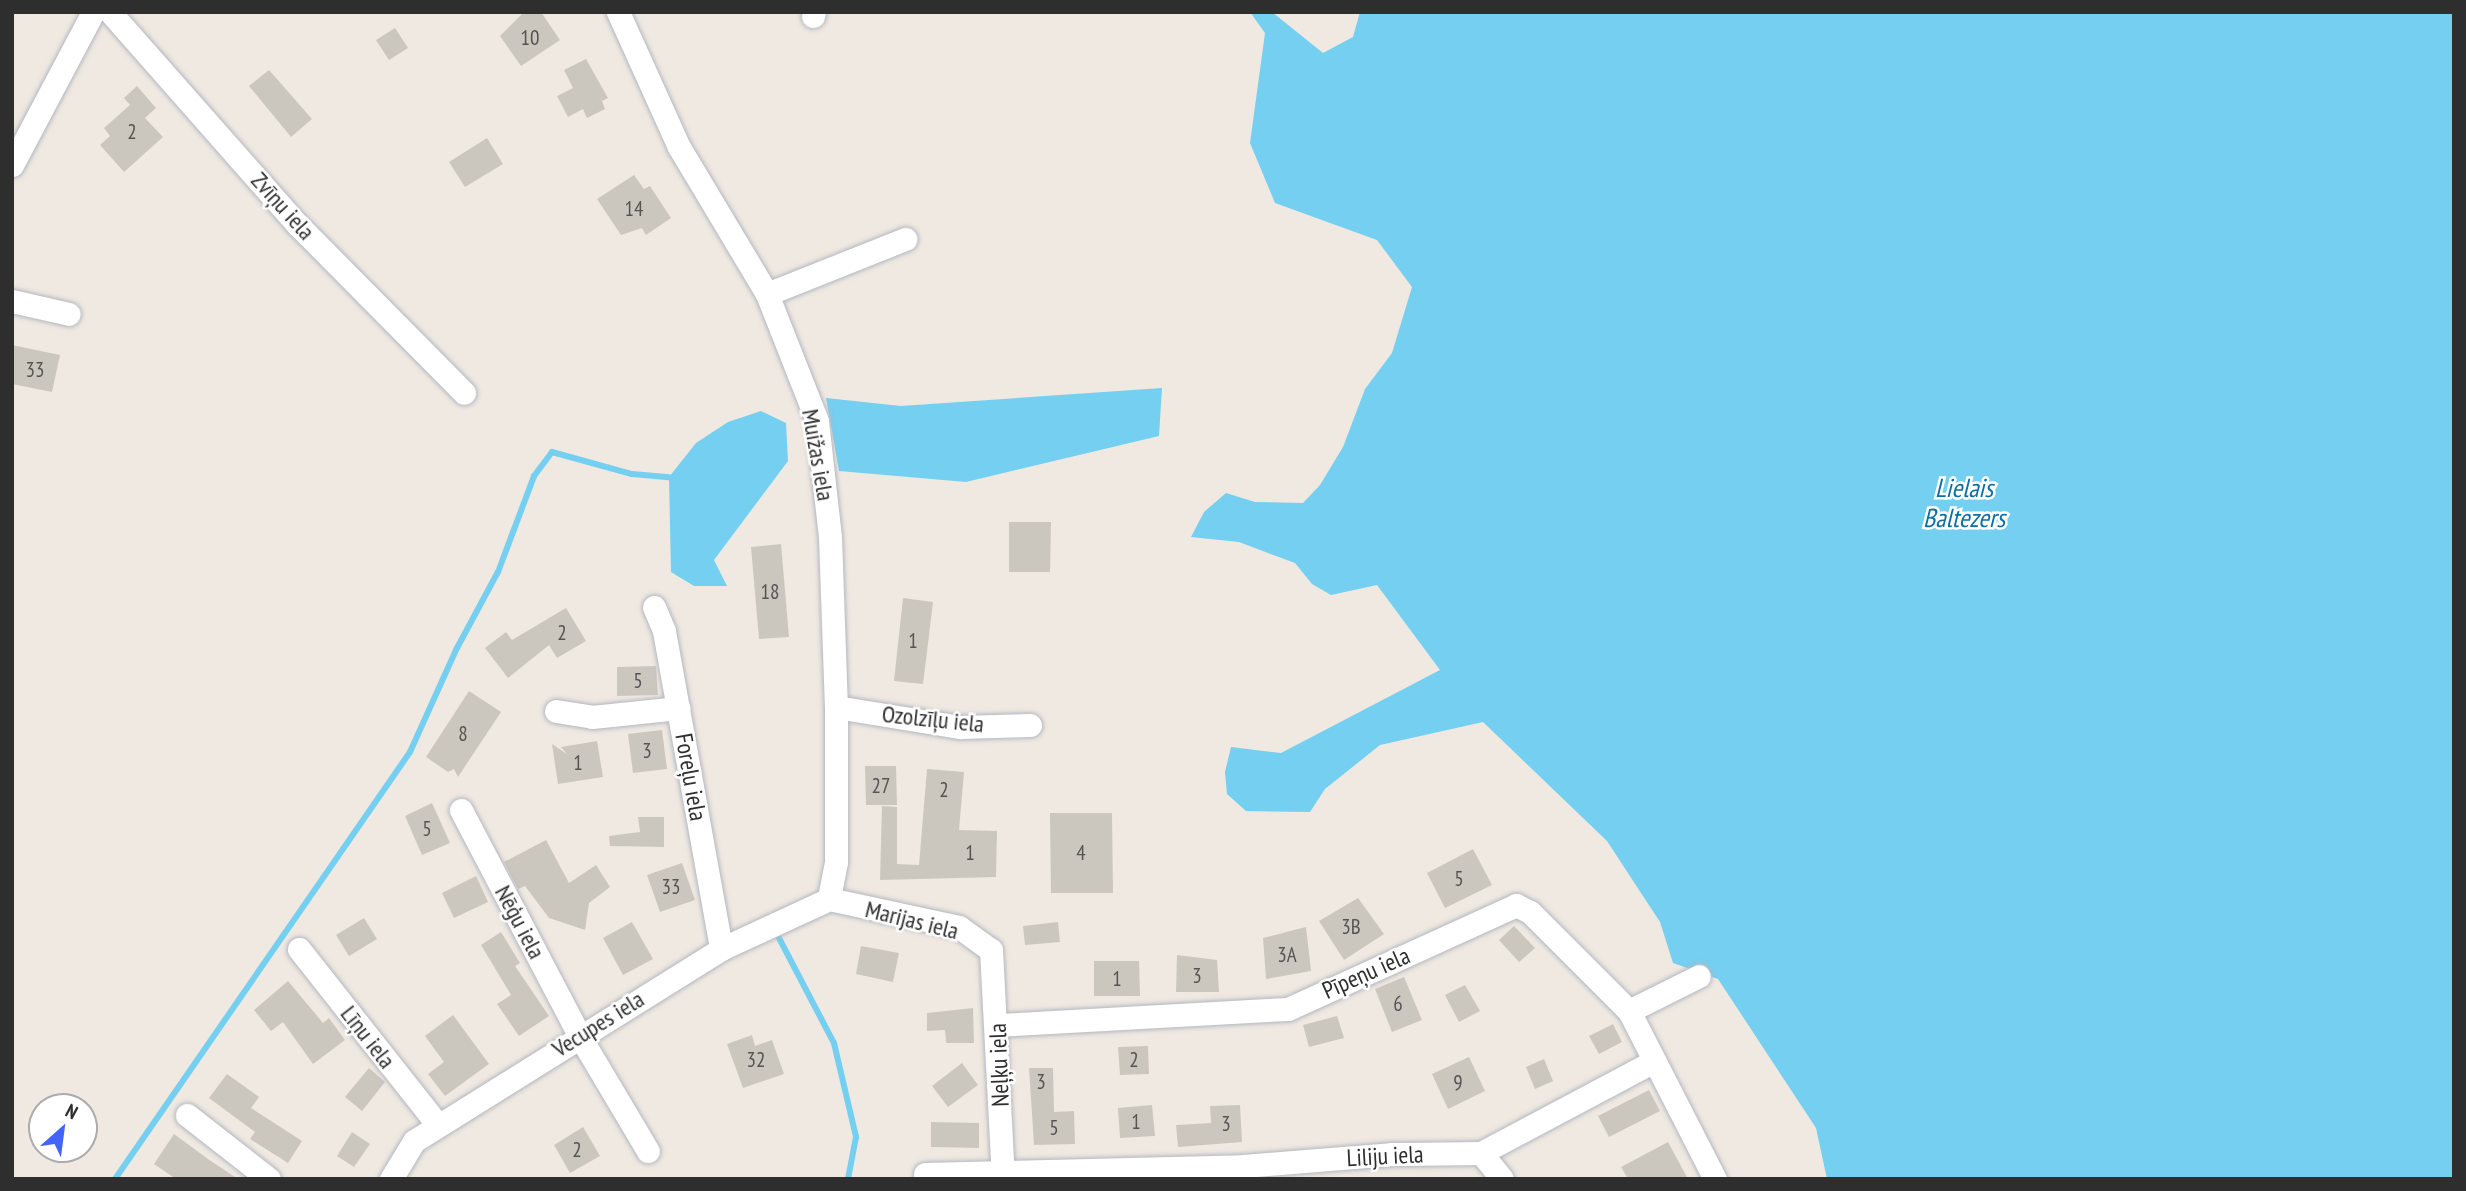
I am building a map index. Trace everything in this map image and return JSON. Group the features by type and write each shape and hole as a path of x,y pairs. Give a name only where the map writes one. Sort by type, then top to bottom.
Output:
{"street":[{"path":"12,166 93,12"},
{"name":"Zvīņu iela","path":"110,12 299,225 464,393"},
{"name":"Muižas iela","path":"618,12 679,146 767,294 817,421 830,537 836,707 836,862 829,899"},
{"path":"767,294 905,239"},
{"path":"12,301 69,314"},
{"name":"Foreļu iela","path":"654,607 664,631 721,949"},
{"name":"Ozolzīļu iela","path":"836,707 960,727 1030,725"},
{"path":"556,711 593,717 679,708"},
{"name":"Nēģu iela","path":"461,810 579,1035 648,1151"},
{"name":"Vecupes iela","path":"391,1179 414,1141 438,1125 721,949 829,899"},
{"name":"Marijas iela","path":"829,899 959,927 991,950"},
{"name":"Pīpeņu iela","path":"998,1025 1288,1009 1516,905 1530,912 1629,1011 1715,1179"},
{"name":"Līņu iela","path":"299,949 438,1125"},
{"name":"Neļķu iela","path":"991,950 998,1025 1003,1176"},
{"path":"1629,1011 1699,976"},
{"name":"Liliju iela","path":"925,1174 1003,1176 1242,1172 1391,1154 1481,1153 1654,1061"},
{"path":"187,1115 269,1179"},
{"path":"1481,1153 1502,1179"}],"water":[{"name":"Lielais Baltezers","path":"1250,12 1272,12 1323,53 1353,37 1360,12 2454,12 2454,1179 1827,1179 1816,1128 1718,979 1673,963 1660,922 1607,841 1483,722 1380,745 1325,789 1310,812 1246,811 1227,794 1225,772 1231,747 1281,753 1440,670 1377,585 1331,595 1312,584 1295,563 1239,542 1191,537 1204,512 1226,493 1255,502 1303,503 1320,485 1343,447 1365,389 1392,353 1412,287 1377,240 1275,203 1250,143 1265,33"},
{"path":"1162,388 1159,436 966,482 839,471 826,398 901,406"},
{"path":"761,411 786,423 788,461 714,560 727,586 694,586 671,572 669,477 696,443 728,422"}],"building":[{"path":"524,12 541,12 560,40 521,66 500,36"},
{"path":"395,28 408,48 389,60 376,40"},
{"path":"586,59 608,98 602,101 605,109 587,118 583,109 568,117 557,96 573,88 564,70"},
{"path":"269,70 312,119 291,137 249,86"},
{"path":"137,86 156,108 145,118 163,137 124,172 100,145 110,136 104,128 130,105 124,98"},
{"path":"487,138 503,164 465,187 449,162"},
{"path":"634,175 644,189 650,186 671,218 646,235 642,228 621,235 597,199"},
{"path":"12,345 60,355 52,392 12,384"},
{"path":"1009,522 1051,522 1050,572 1009,572"},
{"path":"781,544 789,637 759,639 751,547"},
{"path":"903,598 933,602 923,684 894,681"},
{"path":"566,608 586,641 557,658 549,645 508,678 485,648 506,632 512,640"},
{"path":"656,666 658,695 617,696 617,667"},
{"path":"469,691 501,712 458,777 454,769 448,772 426,757"},
{"path":"662,730 667,769 633,773 628,734"},
{"path":"597,741 603,777 558,784 552,744 567,754 561,747"},
{"path":"865,766 896,766 897,805 866,805"},
{"path":"927,769 964,772 959,830 997,831 996,877 880,880 882,806 897,807 897,864 919,865"},
{"path":"432,803 450,843 422,855 405,816"},
{"path":"1050,813 1112,813 1113,893 1051,893"},
{"path":"638,817 664,817 664,847 610,846 609,836 640,832"},
{"path":"546,840 569,883 596,865 610,887 589,903 585,930 549,918 525,886 518,889 504,862"},
{"path":"1473,849 1492,885 1445,908 1427,873"},
{"path":"682,863 695,900 660,912 647,875"},
{"path":"476,876 488,902 454,918 442,893"},
{"path":"1358,898 1384,934 1344,960 1319,921"},
{"path":"364,918 377,939 349,956 336,935"},
{"path":"632,922 653,959 623,975 603,938"},
{"path":"1058,922 1060,942 1025,945 1023,926"},
{"path":"1514,926 1535,948 1519,962 1499,940"},
{"path":"1306,927 1311,971 1266,979 1263,938"},
{"path":"501,932 520,963 515,966 549,1016 519,1036 497,1004 511,995 481,945"},
{"path":"861,946 899,953 893,982 856,974"},
{"path":"1177,955 1217,960 1219,992 1176,992"},
{"path":"1094,961 1139,961 1140,996 1094,996"},
{"path":"1404,977 1422,1020 1392,1032 1375,989"},
{"path":"288,981 323,1023 329,1018 345,1040 313,1064 283,1022 271,1031 254,1010"},
{"path":"1465,985 1480,1011 1459,1022 1445,995"},
{"path":"973,1008 974,1043 946,1043 945,1030 927,1031 927,1013"},
{"path":"453,1015 489,1064 445,1096 428,1074 444,1062 425,1036"},
{"path":"1337,1016 1344,1038 1309,1047 1303,1025"},
{"path":"1613,1024 1622,1042 1599,1054 1589,1036"},
{"path":"752,1035 755,1046 772,1040 784,1074 743,1088 727,1044"},
{"path":"1148,1046 1149,1074 1120,1075 1118,1047"},
{"path":"1469,1057 1485,1091 1448,1109 1432,1074"},
{"path":"1544,1059 1553,1081 1535,1089 1526,1067"},
{"path":"962,1063 978,1085 948,1107 932,1086"},
{"path":"369,1068 385,1082 362,1111 345,1097"},
{"path":"1029,1068 1053,1068 1054,1112 1074,1111 1075,1144 1034,1145"},
{"path":"227,1074 259,1097 251,1108 302,1141 288,1163 250,1139 255,1132 209,1098"},
{"path":"1649,1090 1660,1111 1609,1137 1598,1116"},
{"path":"1152,1105 1155,1136 1120,1138 1118,1108"},
{"path":"1240,1105 1242,1142 1178,1147 1176,1125 1211,1123 1210,1106"},
{"path":"931,1122 979,1123 979,1148 931,1147"},
{"path":"583,1127 600,1156 570,1173 554,1145"},
{"path":"352,1132 370,1144 354,1167 337,1156"},
{"path":"174,1134 238,1179 176,1179 154,1164"},
{"path":"1668,1142 1688,1179 1628,1179 1621,1167"}],"waterway":[{"path":"115,1179 410,752 457,648 498,572 534,476 552,452 632,474 669,477"},
{"path":"779,938 834,1043 856,1137 848,1179"}]}
